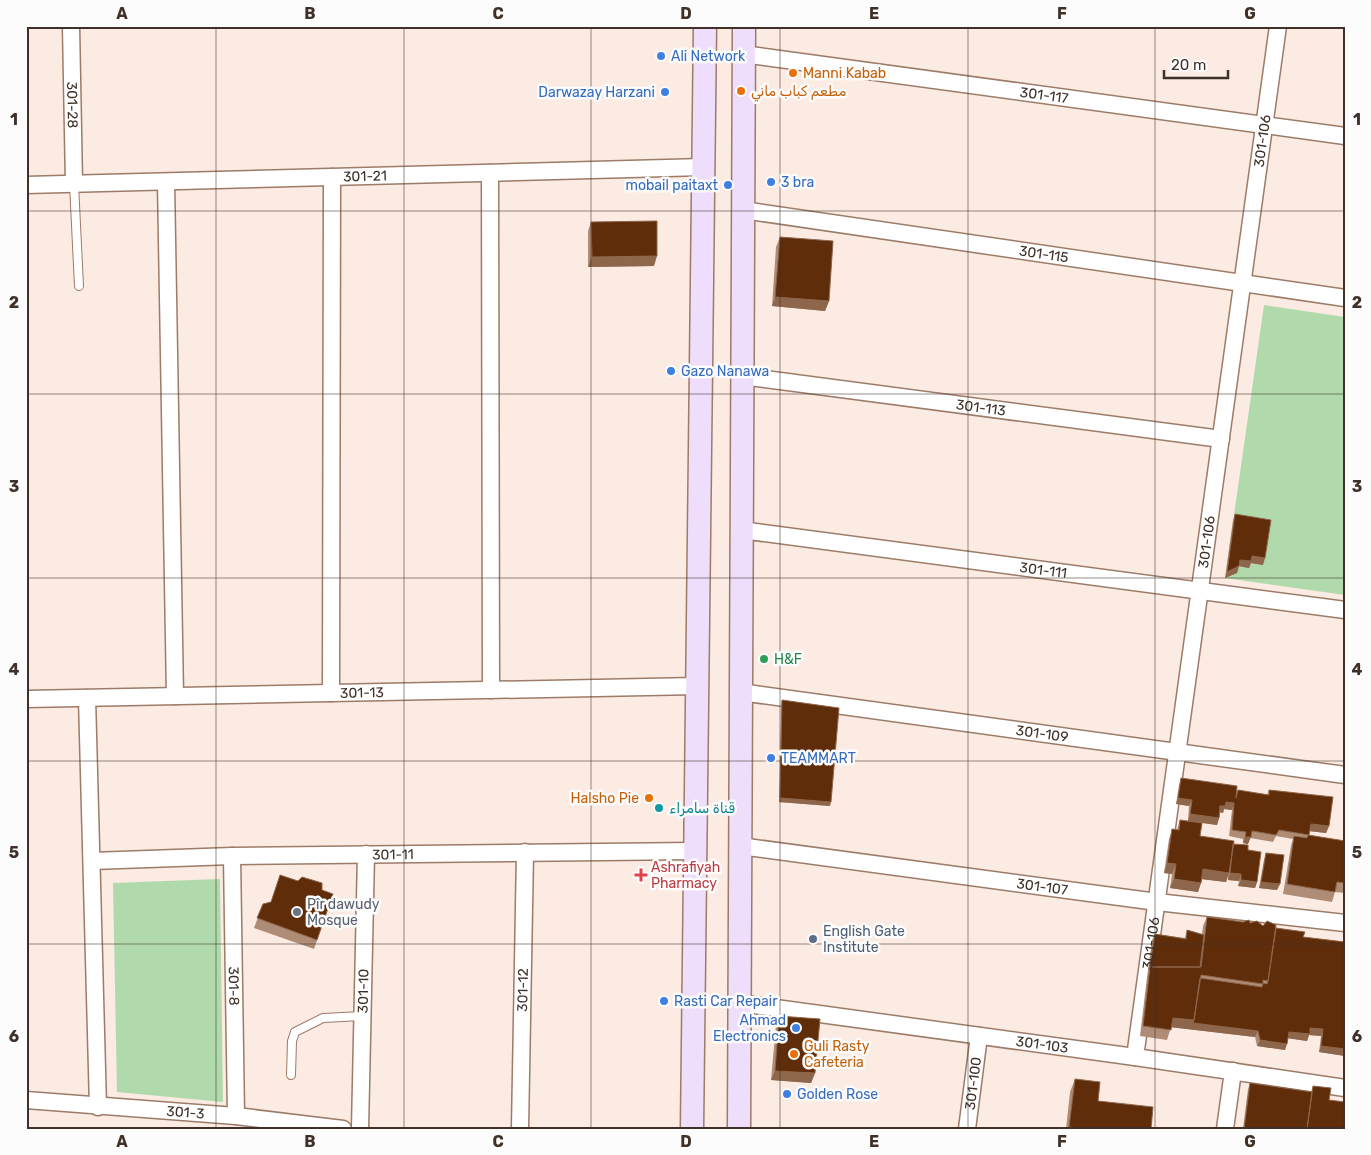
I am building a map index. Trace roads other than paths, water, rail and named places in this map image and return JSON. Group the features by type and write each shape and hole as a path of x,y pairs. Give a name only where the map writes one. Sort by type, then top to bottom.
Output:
{"main road":[{"path":"692,1129 705,26"},
{"path":"739,1129 744,26"}],"street":[{"name":"301-28","path":"71,26 74,184"},
{"name":"301-106","path":"1136,1057 1278,26"},
{"name":"301-117","path":"743,54 1345,136"},
{"name":"301-21","path":"26,186 704,167"},
{"path":"490,172 491,690"},
{"path":"331,693 332,177"},
{"path":"166,182 175,696"},
{"name":"301-115","path":"743,210 1345,298"},
{"name":"301-113","path":"742,376 1221,439"},
{"name":"301-111","path":"741,530 1345,610"},
{"name":"301-13","path":"26,699 697,686"},
{"name":"301-109","path":"740,692 1178,750 1345,775"},
{"path":"88,698 98,1107"},
{"name":"301-107","path":"740,846 1157,902 1345,923"},
{"name":"301-11","path":"92,862 232,856 695,851"},
{"name":"301-12","path":"520,1129 525,852"},
{"name":"301-10","path":"360,1129 366,854"},
{"name":"301-8","path":"232,856 236,1116"},
{"name":"301-103","path":"739,1003 1136,1057 1345,1088"},
{"name":"301-100","path":"967,1129 979,1036"},
{"path":"1225,1129 1233,1072"},
{"name":"301-3","path":"26,1100 98,1107 236,1116 343,1129"}],"lane":[{"path":"74,184 79,286"},
{"path":"291,1075 292,1041 295,1032 323,1018 362,1016"}],"place":[{"name":"Ali Network","path":"661,56"},
{"name":"Manni Kabab","path":"793,73"},
{"name":"مطعم كباب ماني","path":"741,91"},
{"name":"Darwazay Harzani","path":"665,92"},
{"name":"3 bra","path":"771,182"},
{"name":"mobail paitaxt","path":"728,185"},
{"name":"Gazo Nanawa","path":"671,371"},
{"name":"H&F","path":"764,659"},
{"name":"TEAMMART","path":"771,758"},
{"name":"Halsho Pie","path":"649,798"},
{"name":"قناة سامراء","path":"659,808"},
{"name":"Ashrafiyah Pharmacy","path":"641,875"},
{"name":"Pîr dawudy Mosque","path":"297,912"},
{"name":"English Gate Institute","path":"813,939"},
{"name":"Rasti Car Repair","path":"664,1001"},
{"name":"Ahmad Electronics","path":"796,1028"},
{"name":"Guli Rasty Cafeteria","path":"794,1054"},
{"name":"Golden Rose","path":"787,1094"}]}
